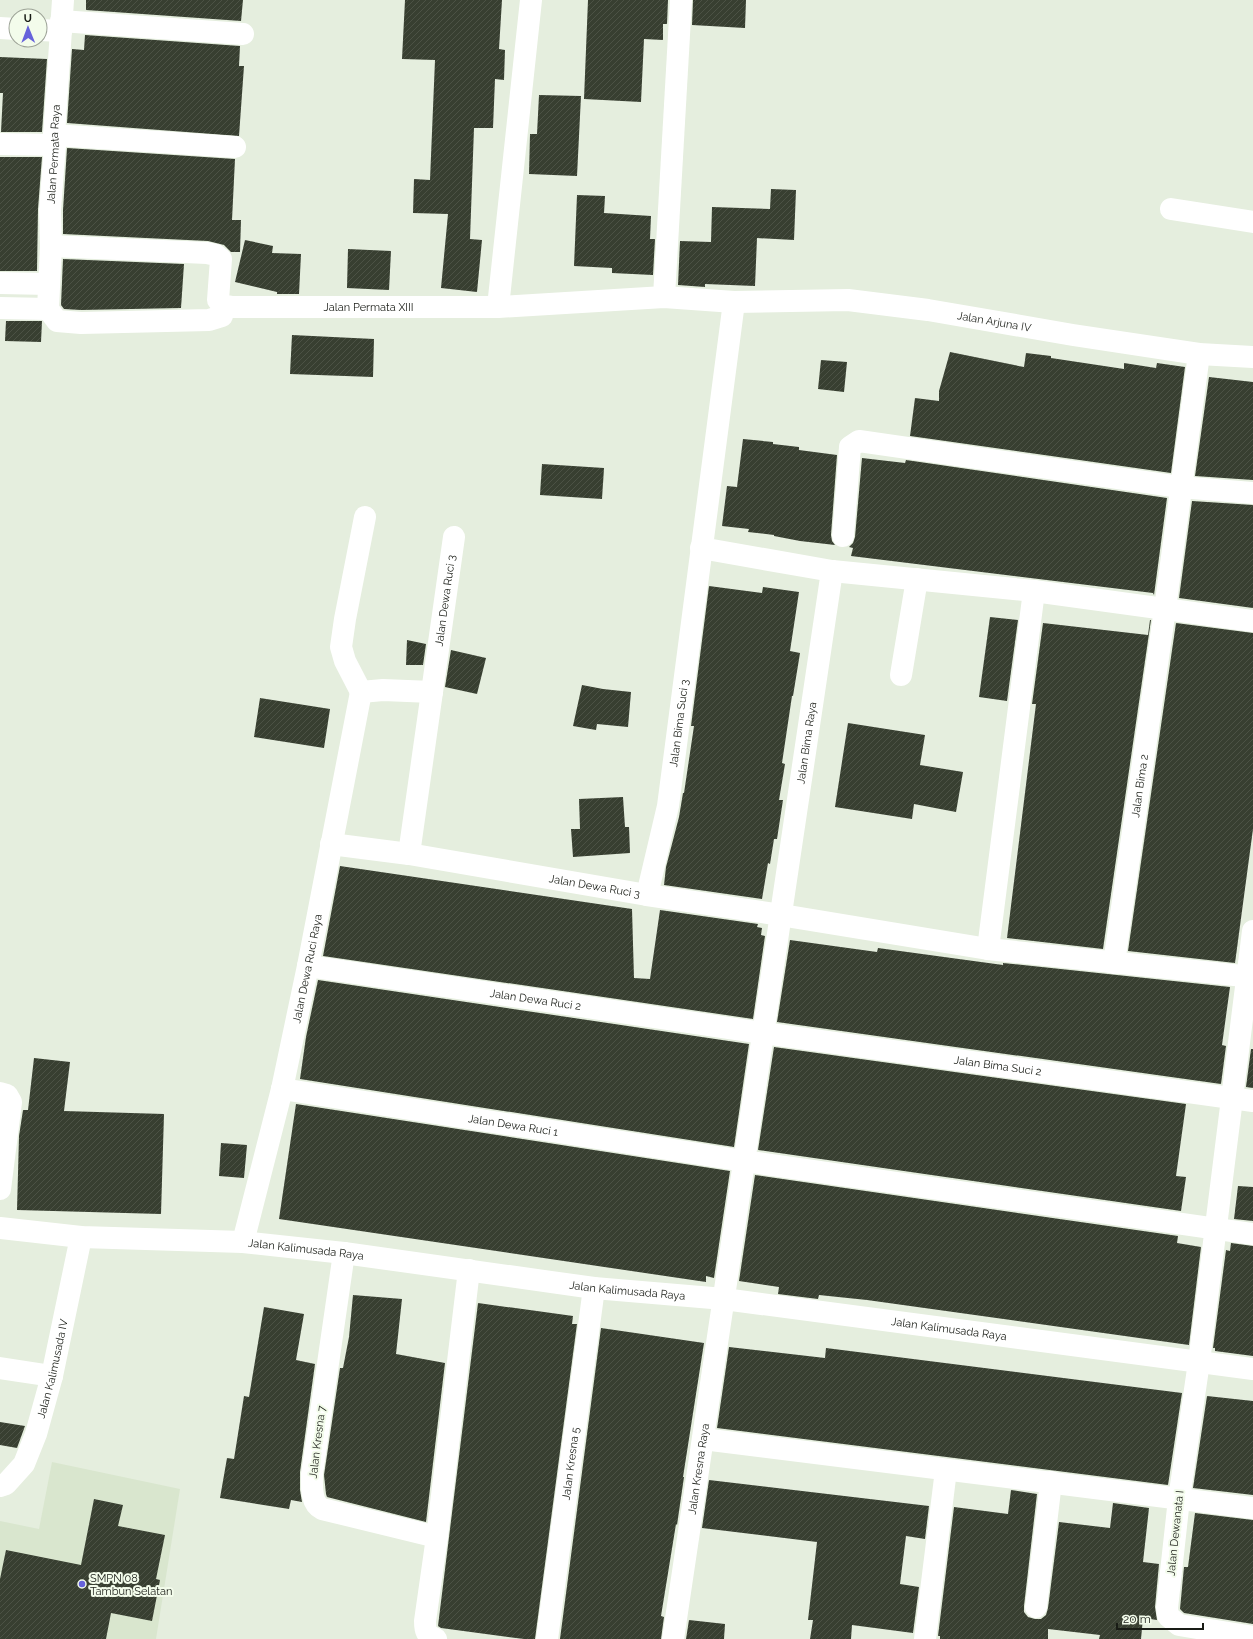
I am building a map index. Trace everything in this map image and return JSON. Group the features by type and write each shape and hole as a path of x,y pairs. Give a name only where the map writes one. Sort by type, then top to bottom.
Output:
{"street":[{"path":"498,307 531,0"},
{"path":"664,297 681,0"},
{"path":"56,21 243,34"},
{"name":"Jalan Permata Raya","path":"48,309 51,246 50,210 55,140 56,21"},
{"path":"0,144 55,140 235,147"},
{"path":"1171,209 1253,222"},
{"path":"0,308 48,309 57,321 81,323 209,320 222,316 222,305 218,300 221,259 216,255 207,253 51,246"},
{"path":"0,283 49,284"},
{"name":"Jalan Permata XIII","path":"222,305 232,308 498,307 664,297 734,302"},
{"name":"Jalan Arjuna IV","path":"734,302 848,300 928,310 1073,335 1198,354 1253,357"},
{"name":"Jalan Bima Suci 3","path":"647,895 668,806 734,302"},
{"name":"Jalan Bima 2","path":"1114,963 1165,609 1198,354"},
{"path":"843,536 850,447 859,441 1180,487 1253,493"},
{"path":"365,516 345,619 342,647 344,661 361,692 383,690 432,692"},
{"name":"Jalan Dewa Ruci 3","path":"409,854 454,537"},
{"path":"701,548 832,571 1034,591 1253,621"},
{"name":"Jalan Bima Raya","path":"744,1161 832,571"},
{"path":"901,676 917,579"},
{"path":"988,949 1034,591"},
{"name":"Jalan Dewa Ruci Raya","path":"243,1242 282,1089 308,966 361,692"},
{"name":"Jalan Dewa Ruci 3","path":"331,844 409,854 647,895 780,914 988,949 1250,976"},
{"name":"Jalan Dewanata I","path":"1253,931 1250,976 1232,1098 1199,1362 1179,1499 1167,1608 1168,1616 1179,1625 1253,1637"},
{"name":"Jalan Dewa Ruci 2","path":"308,966 763,1033"},
{"name":"Jalan Bima Suci 2","path":"763,1033 1253,1101"},
{"name":"Jalan Dewa Ruci 1","path":"282,1089 744,1161 1253,1234"},
{"path":"0,1093 7,1095 11,1102 0,1189"},
{"name":"Jalan Kresna Raya","path":"673,1639 744,1161"},
{"name":"Jalan Kalimusada Raya","path":"0,1228 81,1237 243,1242 344,1253 594,1288 724,1300 1253,1369"},
{"name":"Jalan Kalimusada IV","path":"0,1486 6,1484 24,1464 36,1434 52,1376 81,1237"},
{"name":"Jalan Kresna 7","path":"344,1253 312,1474 314,1500 318,1507 322,1509 437,1537"},
{"path":"430,1635 437,1537 469,1270"},
{"name":"Jalan Kresna 5","path":"547,1639 594,1288"},
{"path":"0,1368 52,1376"},
{"path":"703,1439 1253,1508"},
{"path":"925,1639 946,1470"},
{"path":"1036,1607 1051,1482"}],"shaded area":[{"name":"SMPN 08 Tambun Selatan","path":"52,1462 180,1489 156,1639 0,1639 0,1521 39,1529"}],"building":[{"path":"86,0 243,0 241,21 86,10"},
{"path":"405,0 502,0 499,49 505,50 504,80 495,79 493,128 474,128 470,239 482,240 477,292 441,288 448,214 413,213 414,179 430,180 435,60 402,59"},
{"path":"588,0 668,0 667,24 663,24 663,40 644,39 641,102 584,99"},
{"path":"693,0 746,0 745,28 692,25"},
{"path":"85,35 240,46 239,66 244,66 239,136 67,123 72,49 84,50"},
{"path":"0,57 47,59 42,132 1,132 3,93 0,93"},
{"path":"539,95 581,96 577,176 529,174 530,134 537,134"},
{"path":"67,148 235,159 232,220 241,220 240,252 231,252 224,245 208,241 63,234"},
{"path":"0,157 42,157 38,209 37,271 0,271"},
{"path":"771,189 796,190 794,240 757,238 755,286 705,284 705,287 678,285 680,241 711,242 712,207 770,209"},
{"path":"577,195 605,196 604,213 651,216 650,239 655,239 653,275 612,273 612,268 574,266"},
{"path":"245,240 273,246 272,253 301,254 299,294 277,294 277,292 235,282"},
{"path":"348,249 391,251 389,290 347,288"},
{"path":"63,259 184,264 181,308 64,309 61,305"},
{"path":"6,321 42,321 41,342 5,341"},
{"path":"292,335 374,339 373,377 290,374"},
{"path":"950,352 1024,367 1026,353 1124,369 1124,363 1156,368 1157,363 1185,367 1171,473 910,436 915,398 939,401 939,391"},
{"path":"821,360 847,362 844,392 818,389"},
{"path":"1209,377 1253,382 1253,480 1195,476"},
{"path":"743,439 773,442 773,444 799,447 799,450 837,455 831,535 832,541 835,545 800,541 774,535 748,532 749,529 722,526 727,486 737,487"},
{"path":"862,458 905,463 906,460 1167,498 1154,595 1153,593 851,556 853,548 849,547 853,543 855,537"},
{"path":"542,464 604,468 602,499 540,495"},
{"path":"1192,501 1253,505 1253,608 1179,598"},
{"path":"709,586 762,593 763,587 799,592 790,651 800,653 782,763 785,764 779,800 783,800 777,839 774,839 770,864 768,863 762,899 664,885 666,867 684,793 694,726 691,726"},
{"path":"990,617 1018,620 1007,701 979,697"},
{"path":"1151,620 1103,949 1007,938 1036,704 1032,704 1043,623 1148,635"},
{"path":"1176,623 1253,633 1253,829 1235,963 1128,951"},
{"path":"407,640 426,644 423,665 406,665"},
{"path":"451,650 486,658 477,694 445,687"},
{"path":"582,685 631,692 628,727 597,724 596,730 573,726"},
{"path":"260,698 330,709 324,748 254,737"},
{"path":"848,723 925,735 920,765 963,772 956,812 914,804 912,819 835,807"},
{"path":"623,797 625,827 629,827 630,853 573,857 571,829 580,829 579,799"},
{"path":"340,866 632,909 634,978 650,979 660,910 758,924 757,927 762,928 761,935 765,936 753,1019 323,956"},
{"path":"790,940 877,952 878,948 1003,965 1003,963 1230,987 1222,1045 1226,1046 1221,1084 777,1022"},
{"path":"318,980 749,1044 734,1147 300,1079 306,1037"},
{"path":"774,1047 1186,1104 1176,1176 1186,1177 1181,1211 758,1150"},
{"path":"1251,1049 1253,1049 1253,1088 1246,1087"},
{"path":"34,1058 70,1062 64,1111 164,1114 161,1214 17,1210 19,1136 23,1110 28,1110"},
{"path":"296,1104 730,1171 714,1278 706,1276 706,1282 279,1219"},
{"path":"221,1143 247,1145 244,1178 219,1176"},
{"path":"755,1175 1178,1236 1177,1243 1201,1247 1189,1345 867,1300 819,1295 818,1299 778,1294 779,1287 739,1281"},
{"path":"1238,1186 1253,1187 1253,1221 1234,1219"},
{"path":"1231,1243 1253,1246 1253,1356 1215,1351 1215,1348 1213,1348 1226,1250 1230,1251"},
{"path":"353,1295 402,1299 396,1354 445,1363 426,1522 327,1497 326,1494 324,1475 340,1368 343,1368 349,1337"},
{"path":"478,1303 573,1316 572,1324 577,1324 535,1639 524,1639 441,1628 438,1626"},
{"path":"264,1307 304,1314 296,1360 315,1364 300,1472 302,1502 291,1500 289,1509 220,1498 227,1458 234,1459 244,1396 249,1397"},
{"path":"601,1328 704,1343 677,1525 676,1524 661,1616 664,1617 661,1639 560,1639"},
{"path":"729,1347 825,1358 826,1348 1182,1393 1168,1485 717,1428"},
{"path":"1207,1396 1253,1401 1253,1495 1193,1488"},
{"path":"0,1422 25,1426 17,1448 0,1445"},
{"path":"709,1480 929,1506 925,1539 906,1536 900,1584 919,1587 913,1633 852,1625 851,1639 810,1639 813,1620 808,1620 817,1542 702,1528"},
{"path":"1011,1490 1037,1494 1024,1606 1024,1612 1028,1617 1035,1619 1041,1619 1046,1615 1048,1608 1059,1522 1110,1528 1113,1503 1149,1508 1143,1562 1159,1564 1155,1607 1157,1620 1143,1618 1141,1639 1099,1639 1100,1635 1048,1629 1048,1639 940,1639 940,1636 938,1636 954,1507 1008,1514"},
{"path":"94,1499 123,1505 118,1526 165,1535 156,1579 160,1580 152,1621 111,1613 106,1639 0,1639 0,1579 6,1550 81,1565"},
{"path":"1195,1513 1253,1520 1253,1624 1184,1613 1180,1609 1184,1567 1188,1567"},
{"path":"689,1620 725,1624 724,1639 686,1639"}],"place":[{"name":"SMPN 08 Tambun Selatan","path":"82,1584"}]}
